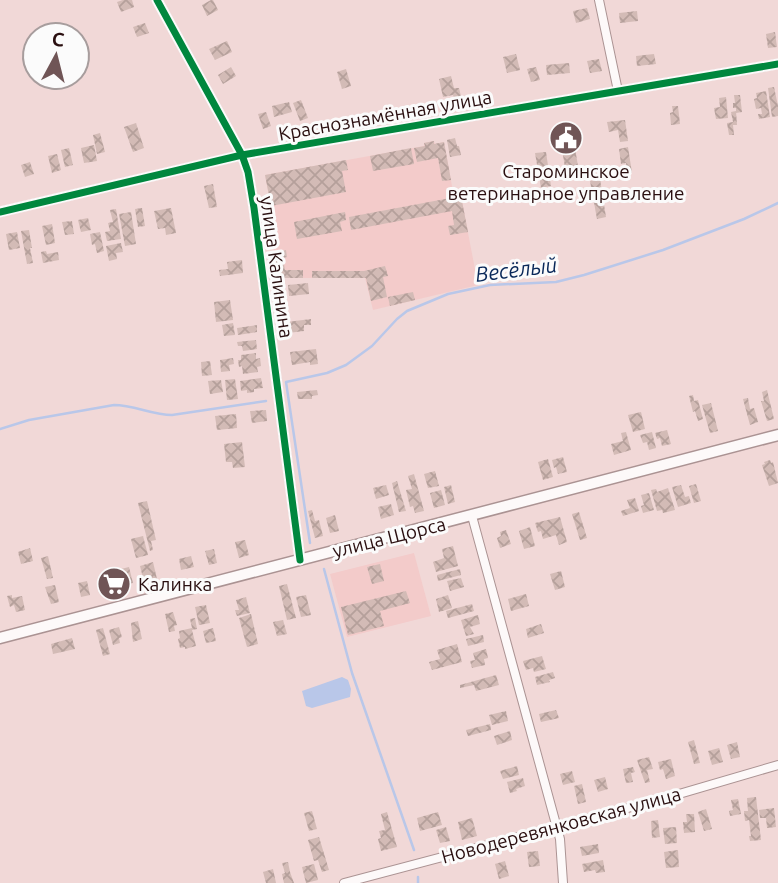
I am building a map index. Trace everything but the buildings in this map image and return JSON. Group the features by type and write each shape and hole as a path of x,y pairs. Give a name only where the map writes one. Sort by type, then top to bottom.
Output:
{"main road":[{"name":"улица Щорса","path":"0,638 778,435"}],"street":[{"name":"улица Калинина","path":"157,0 242,155 248,172 300,560"},
{"path":"599,0 618,91"},
{"name":"Краснознамённая улица","path":"0,212 242,155 778,64"},
{"path":"472,516 562,849 563,883"},
{"name":"Новодеревянковская улица","path":"344,883 662,799 778,765"}],"shaded area":[{"path":"434,141 435,144 444,142 454,197 461,196 478,285 373,310 365,278 279,278 266,207 271,206 265,175 424,146 424,143"},
{"path":"414,553 431,616 347,637 330,574"}],"water":[{"path":"342,677 348,680 350,697 312,708 306,706 302,691"}],"waterway":[{"name":"Весёлый","path":"310,543 286,382 327,373 346,365 372,346 407,311 448,294 490,285 556,282 584,275 663,250 778,203"},
{"path":"0,429 29,420 114,405 172,415 266,401"},
{"name":"Весёлый","path":"324,569 352,673 414,850"},
{"name":"Весёлый","path":"418,877 418,883"}],"cycle path":[{"path":"157,0 242,155 248,172 300,560"},
{"path":"0,212 242,155 778,64"}],"place":[{"name":"Староминское ветеринарное управление","path":"566,138"},
{"name":"Калинка","path":"114,584"}]}
